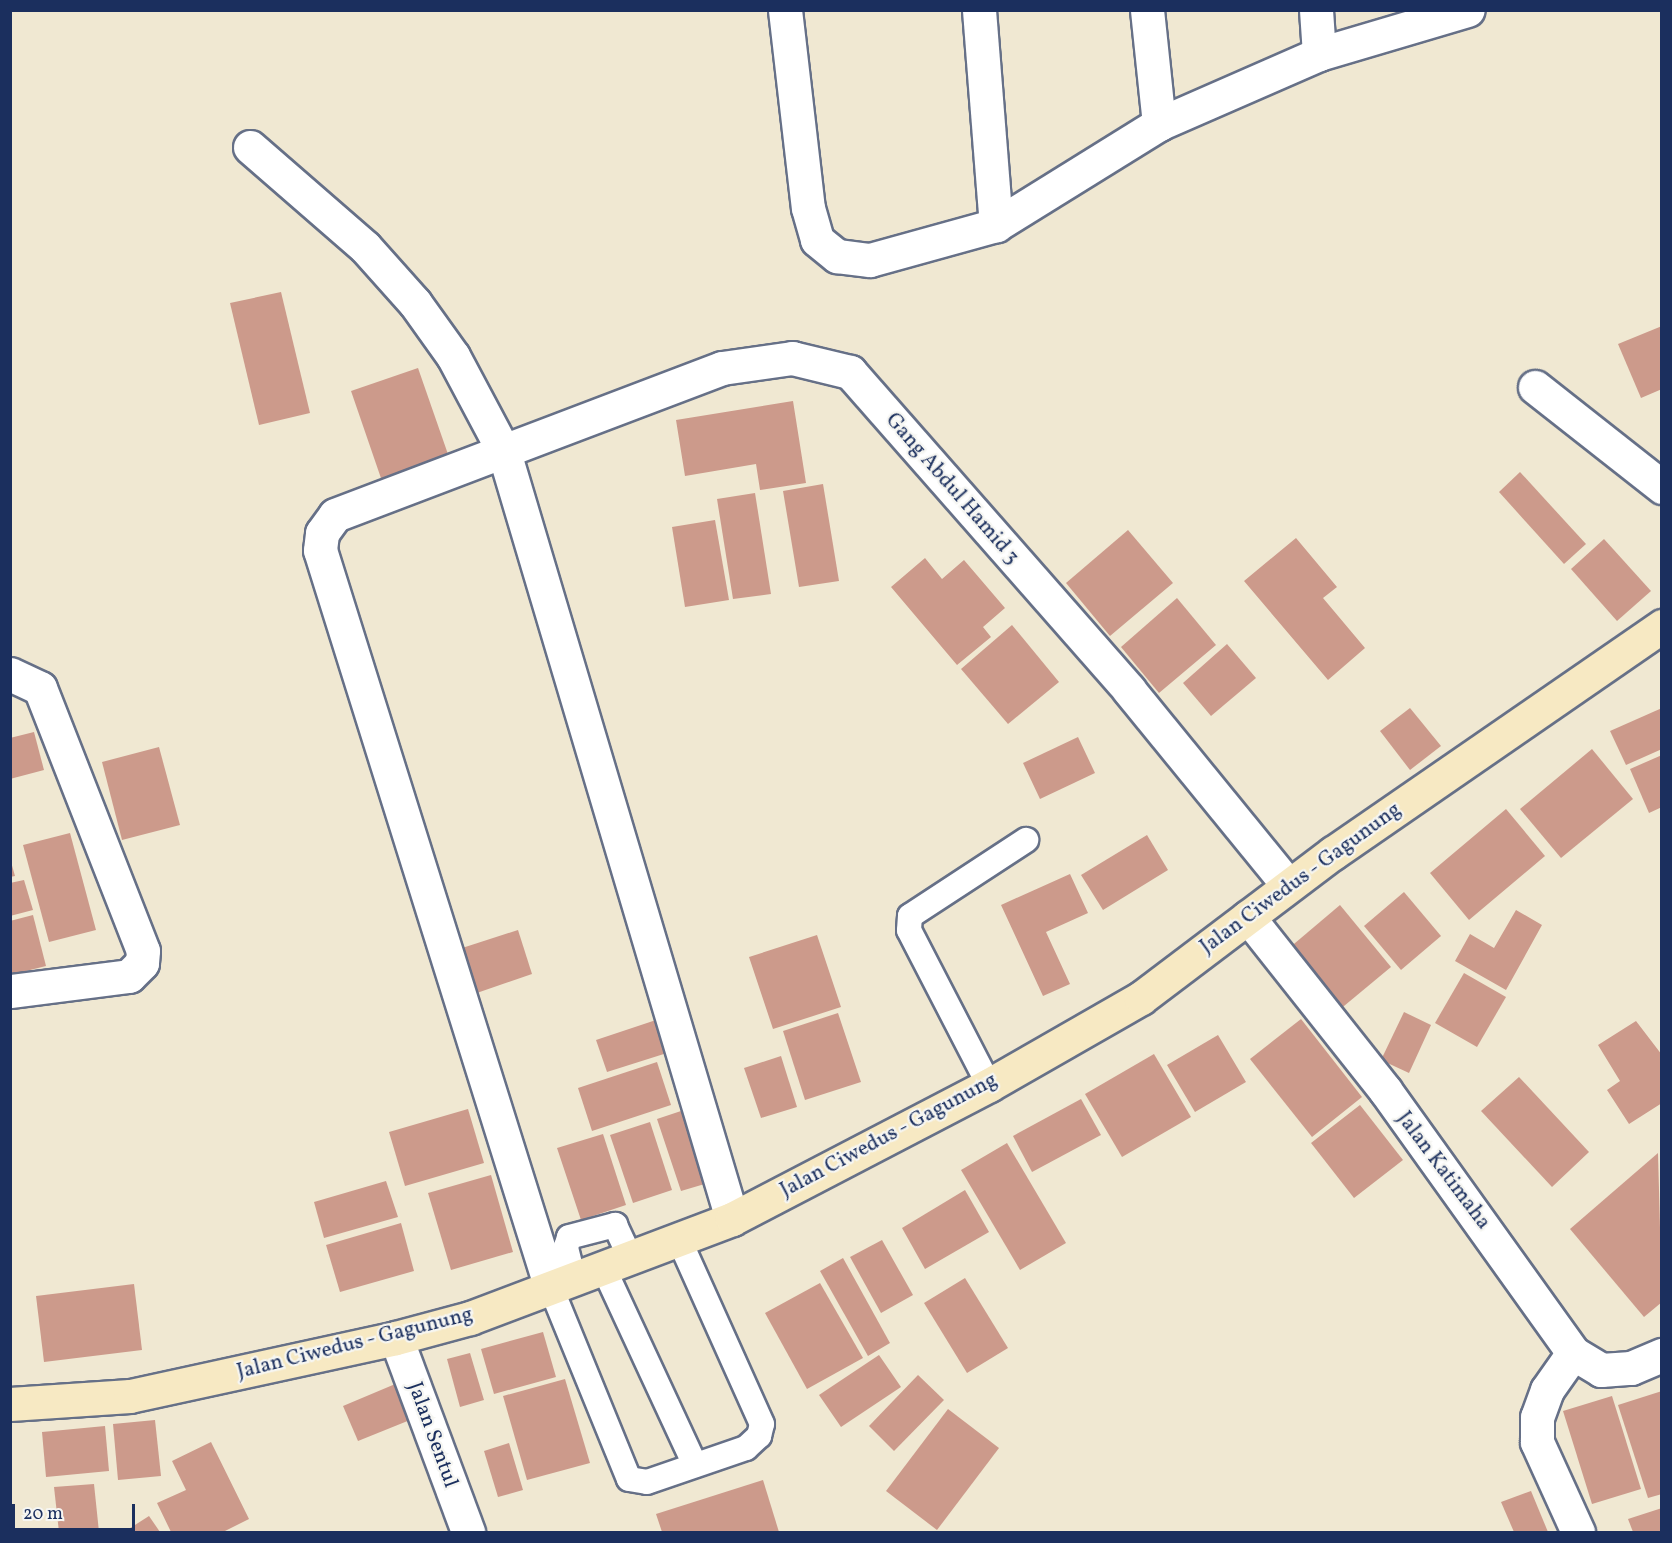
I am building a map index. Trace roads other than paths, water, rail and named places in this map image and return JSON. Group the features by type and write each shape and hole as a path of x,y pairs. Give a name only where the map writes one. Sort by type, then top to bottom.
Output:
{"street":[{"path":"785,10 808,208 817,240 837,256 870,260 996,225 1159,124 1319,54 1468,10"},
{"path":"979,10 996,225"},
{"path":"1147,10 1159,124"},
{"path":"1316,10 1319,54"},
{"path":"250,147 365,247 415,303 453,356 504,452 732,1219"},
{"name":"Gang Abdul Hamid 3","path":"590,1274 320,550 321,533 334,515 722,368 792,358 849,372 1129,690 1288,885"},
{"path":"1535,387 1662,487"},
{"name":"Jalan Ciwedus - Gagunung","path":"10,1404 130,1396 396,1338 590,1274 732,1219 989,1085 1141,998 1288,885 1662,626"},
{"path":"10,674 40,688 143,951 142,963 129,976 10,991"},
{"name":"Jalan Katimaha","path":"1248,917 1384,1090 1573,1353 1601,1370 1631,1368 1662,1355"},
{"name":"Jalan Sentul","path":"396,1338 468,1533"},
{"path":"1573,1353 1547,1390 1537,1417 1537,1442 1578,1533"}],"lane":[{"path":"989,1085 909,930 910,916 1026,840"},
{"path":"590,1274 629,1479 646,1482 746,1448 759,1436 762,1424 680,1239"},
{"path":"590,1274 695,1465"}]}
